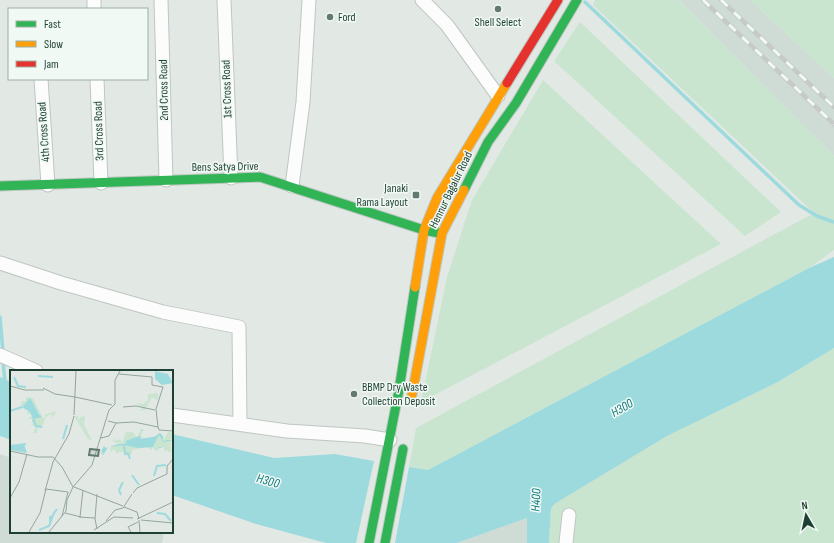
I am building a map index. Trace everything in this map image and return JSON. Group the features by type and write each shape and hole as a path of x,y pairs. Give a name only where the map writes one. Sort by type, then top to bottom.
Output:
{"main road":[{"name":"Hennur Bagalur Road","path":"369,543 387,458 424,230 437,198 498,96 545,24 558,0"},
{"name":"Hennur Bagalur Road","path":"411,402 442,234 488,142 516,103 577,0"},
{"path":"545,24 559,31"},
{"name":"Bens Satya Drive","path":"0,186 260,177 292,186 424,230 442,234"},
{"path":"385,543 405,437"}],"street":[{"name":"2nd Cross Road","path":"162,0 166,180"},
{"name":"1st Cross Road","path":"224,0 231,178"},
{"path":"292,186 303,102 309,0"},
{"path":"422,0 447,25 498,96"},
{"name":"4th Cross Road","path":"41,80 48,185"},
{"name":"3rd Cross Road","path":"97,80 101,183"},
{"path":"0,263 61,283 163,312 239,327 240,424"},
{"path":"0,355 34,370"},
{"path":"173,415 287,431 365,436 390,440"},
{"path":"566,543 569,515"}],"shaded area":[{"path":"679,0 750,0 834,78 834,156"},
{"path":"0,454 10,458 10,533 164,533 162,543 0,543"},
{"path":"527,518 527,543 457,543"}],"green space":[{"path":"595,0 679,0 834,156 834,250 809,268 428,470 409,467 416,428 814,213 593,5"},
{"path":"750,0 834,0 834,78"},
{"path":"580,22 781,212 745,236 554,61"},
{"path":"543,80 721,244 421,402 447,277 472,200"},
{"path":"834,348 834,543 549,543 551,508 556,503 667,436 778,382"}],"water":[{"path":"834,257 834,348 778,382 667,436 556,503 551,508 549,543 527,543 527,518 457,543 395,543 409,467 428,470 809,268"},
{"path":"0,377 10,382 10,440 0,436"},
{"name":"H300","path":"173,434 274,458 335,454 374,461 356,543 326,543 256,524 173,495"}],"waterway":[{"path":"585,2 799,205 817,216 834,222"},
{"path":"0,317 3,353"},
{"path":"3,360 5,383"}],"railway":[{"path":"703,0 834,124"},
{"path":"721,0 834,107"}],"traffic: fast":[{"path":"464,190 488,142 516,103 577,0"},
{"path":"0,186 260,177 424,230 439,233"},
{"path":"369,543 399,390 415,287"},
{"path":"385,543 403,449"}],"traffic: slow":[{"path":"415,287 424,230 437,198 507,83"},
{"path":"412,395 442,233 464,190"}],"traffic: jam":[{"path":"507,83 558,0"}],"place":[{"name":"Shell Select","path":"498,9"},
{"name":"Ford","path":"330,17"},
{"name":"Janaki Rama Layout","path":"416,195"},
{"name":"BBMP Dry Waste Collection Deposit","path":"354,394"}],"water label":[{"name":"H400","path":"536,500"}]}
